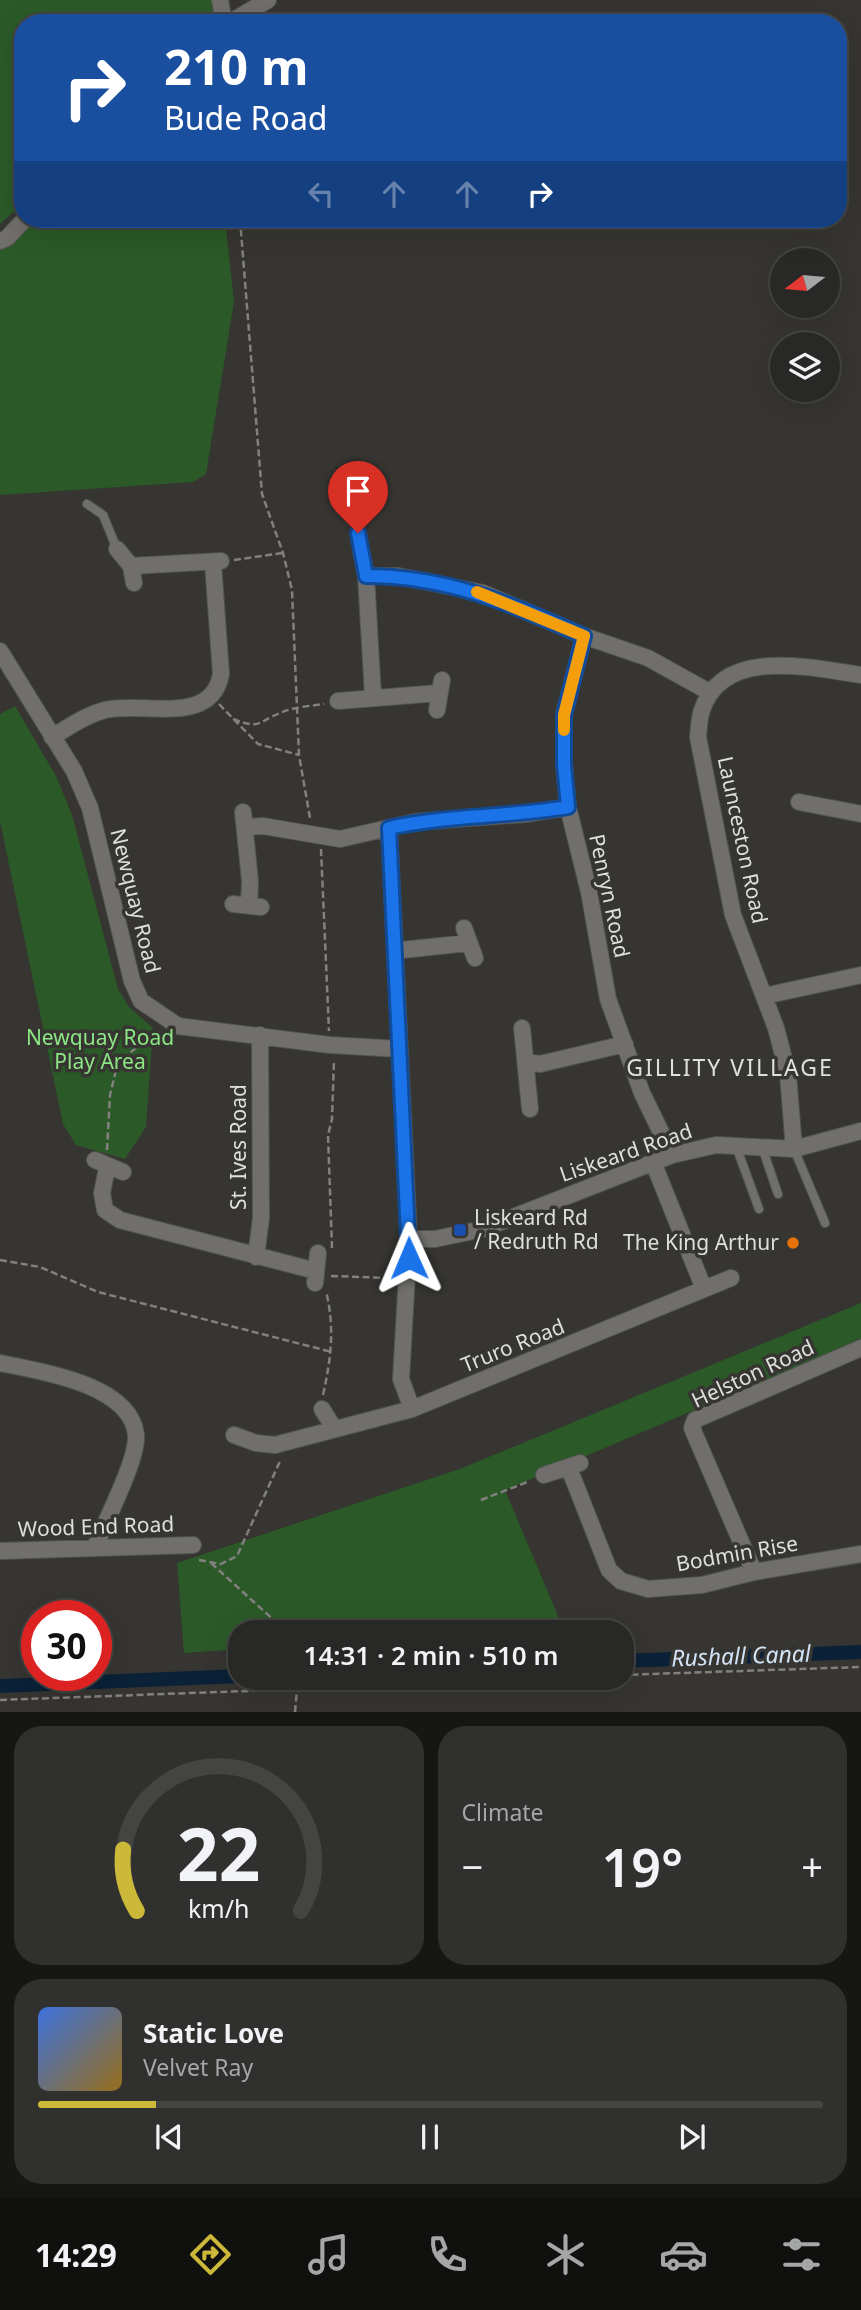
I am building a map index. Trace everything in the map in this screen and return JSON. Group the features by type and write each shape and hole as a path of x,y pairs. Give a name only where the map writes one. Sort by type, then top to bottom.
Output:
{"street":[{"path":"242,14 268,0"},
{"path":"0,241 8,238 17,228"},
{"path":"117,549 131,566 134,583"},
{"path":"361,550 366,576 373,696"},
{"path":"52,737 87,716 107,709 186,709 213,697 218,690 221,674 217,562 131,566"},
{"path":"366,576 398,576 482,593 584,636 648,658 711,693 720,682 738,671 765,667 800,667 861,675"},
{"name":"Penryn Road","path":"584,636 564,715 564,764 568,807 597,927 608,999 642,1093 672,1155"},
{"name":"Newquay Road","path":"0,651 74,771 90,808 132,981 141,1001 169,1022 332,1044 400,1049"},
{"path":"338,701 441,686 437,710"},
{"name":"Launceston Road","path":"711,693 702,710 698,737 733,915 764,996 788,1074 794,1149"},
{"path":"248,905 244,820 263,826 340,839 415,822 525,814 568,807"},
{"path":"806,808 861,814"},
{"path":"389,828 409,1239 401,1379 412,1409"},
{"path":"396,947 402,950 469,943"},
{"path":"764,996 861,975"},
{"path":"522,1028 530,1109"},
{"name":"St. Ives Road","path":"256,1257 261,1217 260,1035"},
{"path":"526,1062 540,1064 625,1044"},
{"name":"Liskeard Road","path":"409,1239 435,1239 483,1229 672,1155 716,1145 794,1149 861,1132"},
{"path":"653,1162 704,1289"},
{"path":"108,1166 102,1193 105,1210 120,1220 256,1257 317,1277 323,1255"},
{"name":"Truro Road","path":"234,1436 267,1446 412,1409 484,1382 731,1278"},
{"name":"Helston Road","path":"754,1572 692,1428 695,1420 861,1348"},
{"path":"0,1363 54,1374 93,1388 120,1403 129,1417 136,1435 132,1456 95,1547"},
{"path":"322,1409 334,1428"},
{"name":"Bodmin Rise","path":"544,1475 574,1465 609,1570 621,1581 648,1588 702,1585 754,1572 861,1554"},
{"name":"Wood End Road","path":"0,1551 95,1547 196,1553"}],"lane":[{"path":"87,504 103,515 117,549"},
{"path":"355,515 361,550"},
{"path":"736,1146 759,1209"},
{"path":"762,1147 778,1194"},
{"path":"794,1149 825,1223"}],"path":[{"path":"241,228 262,494 283,554 292,590 299,755 312,834 321,844 332,1044 332,1119 328,1135 332,1247 323,1255"},
{"path":"217,562 283,554"},
{"path":"213,697 258,744 299,755"},
{"path":"233,719 249,725 266,723 278,713 338,701"},
{"path":"108,1166 110,1095 118,1062 169,1022"},
{"path":"0,1260 40,1267 98,1292 332,1352"},
{"path":"322,1409 332,1352 331,1312 317,1277 408,1278"},
{"path":"196,1553 220,1564 237,1556 290,1440"},
{"path":"481,1500 544,1475"},
{"path":"196,1553 213,1564 274,1620"},
{"path":"634,1675 861,1667"},
{"path":"0,1700 273,1690"},
{"path":"295,1712 297,1690"}],"green space":[{"path":"0,0 213,0 216,14 14,14 14,212 0,224"},
{"path":"23,228 226,228 234,302 206,474 193,482 0,495 0,247"},
{"name":"Newquay Road Play Area","path":"15,706 56,776 72,815 118,989 129,1007 153,1028 146,1127 125,1159 76,1145 63,1124 0,821 0,714"},
{"path":"861,1303 861,1340 505,1490 560,1620 228,1620 228,1650 184,1653 177,1563 460,1469"}],"waterway":[{"name":"Rushall Canal","path":"634,1661 861,1652"},
{"name":"Rushall Canal","path":"0,1686 228,1676"}],"slow traffic":[{"path":"477,592 584,636 564,715 564,730"}],"place":[{"name":"Liskeard Rd / Redruth Rd","path":"460,1230"},
{"name":"The King Arthur","path":"793,1243"}],"district":[{"name":"GILLITY VILLAGE","path":"730,1068"}],"route":[{"path":"358,533 366,576 398,576 482,593 584,636 564,715 564,764 568,807 525,814 415,822 389,828 409,1258"}]}
